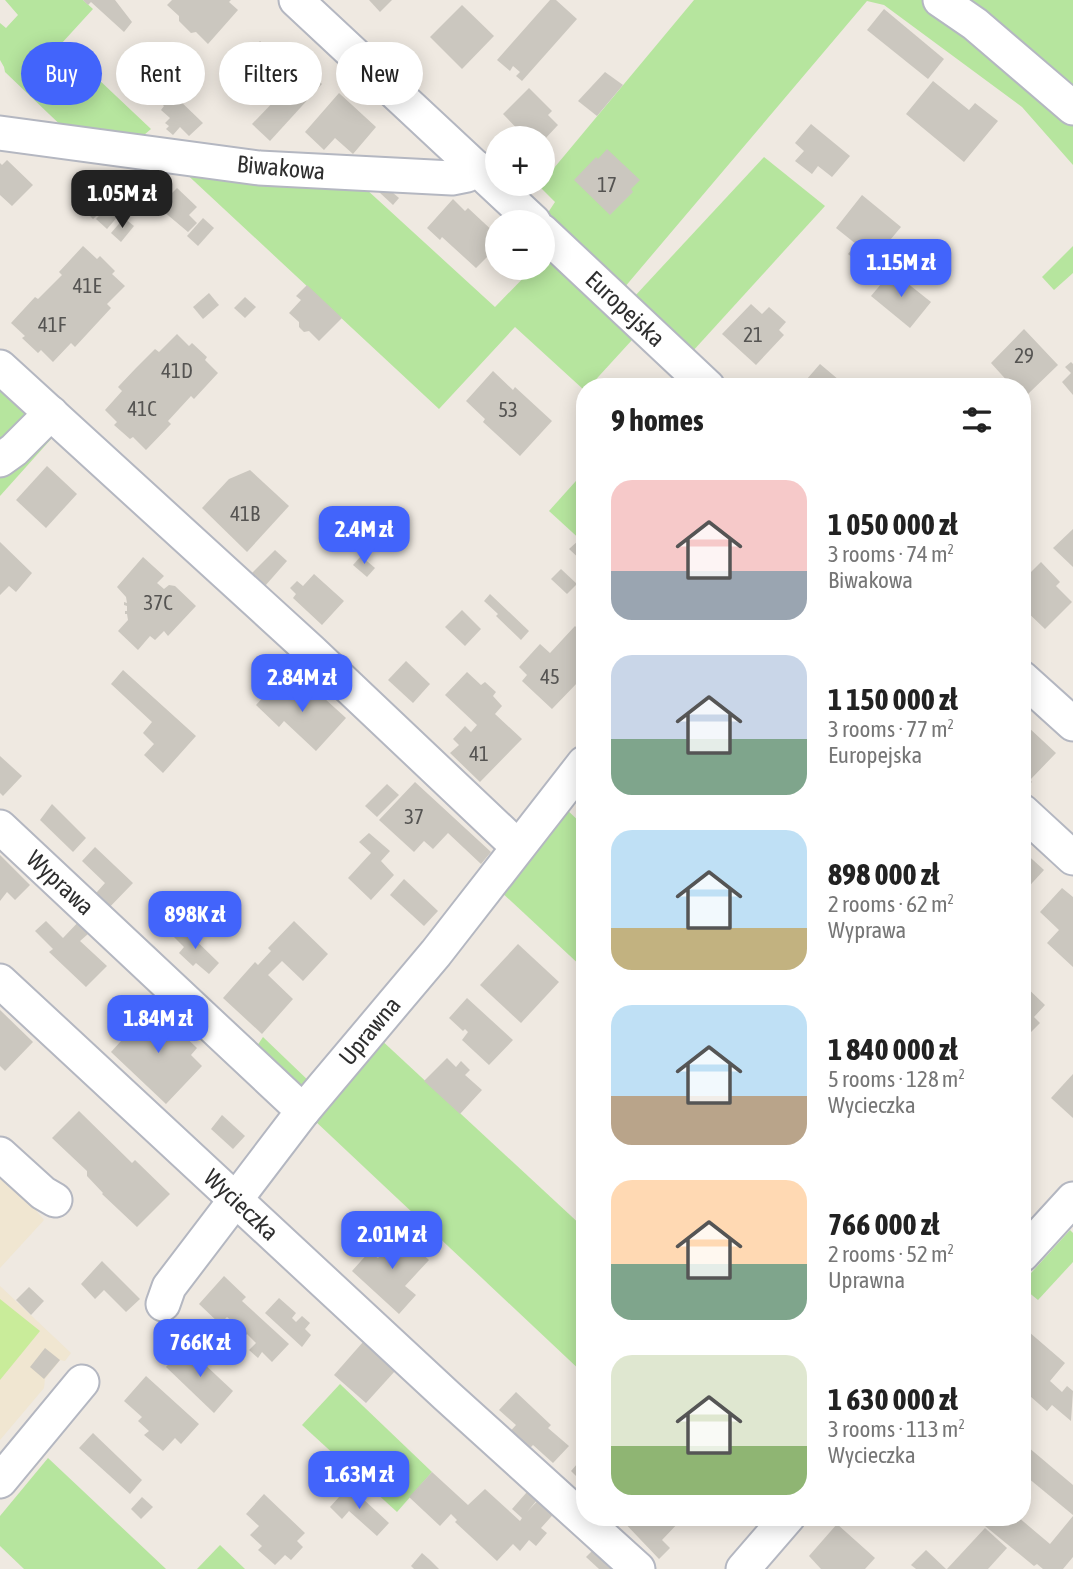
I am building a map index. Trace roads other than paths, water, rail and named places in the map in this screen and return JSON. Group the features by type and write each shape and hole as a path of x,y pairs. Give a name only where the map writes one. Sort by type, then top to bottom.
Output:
{"street":[{"path":"296,0 521,210"},
{"path":"940,0 975,24 1073,108"},
{"name":"Biwakowa","path":"0,133 259,168 452,178 467,175 477,168"},
{"name":"Europejska","path":"555,242 698,378"},
{"path":"0,367 311,651 518,847"},
{"path":"0,460 14,450 51,413"},
{"path":"1031,686 1073,724"},
{"name":"Uprawna","path":"163,1304 169,1287 303,1111 436,953 576,773"},
{"path":"1031,819 1073,858"},
{"name":"Wyprawa","path":"0,827 303,1111"},
{"name":"Wycieczka","path":"0,981 576,1512"},
{"path":"0,1154 43,1194 55,1200"},
{"path":"1031,1245 1073,1199"},
{"path":"0,1481 82,1382"},
{"name":"Wycieczka","path":"591,1526 638,1569"},
{"path":"743,1569 781,1526"}]}
